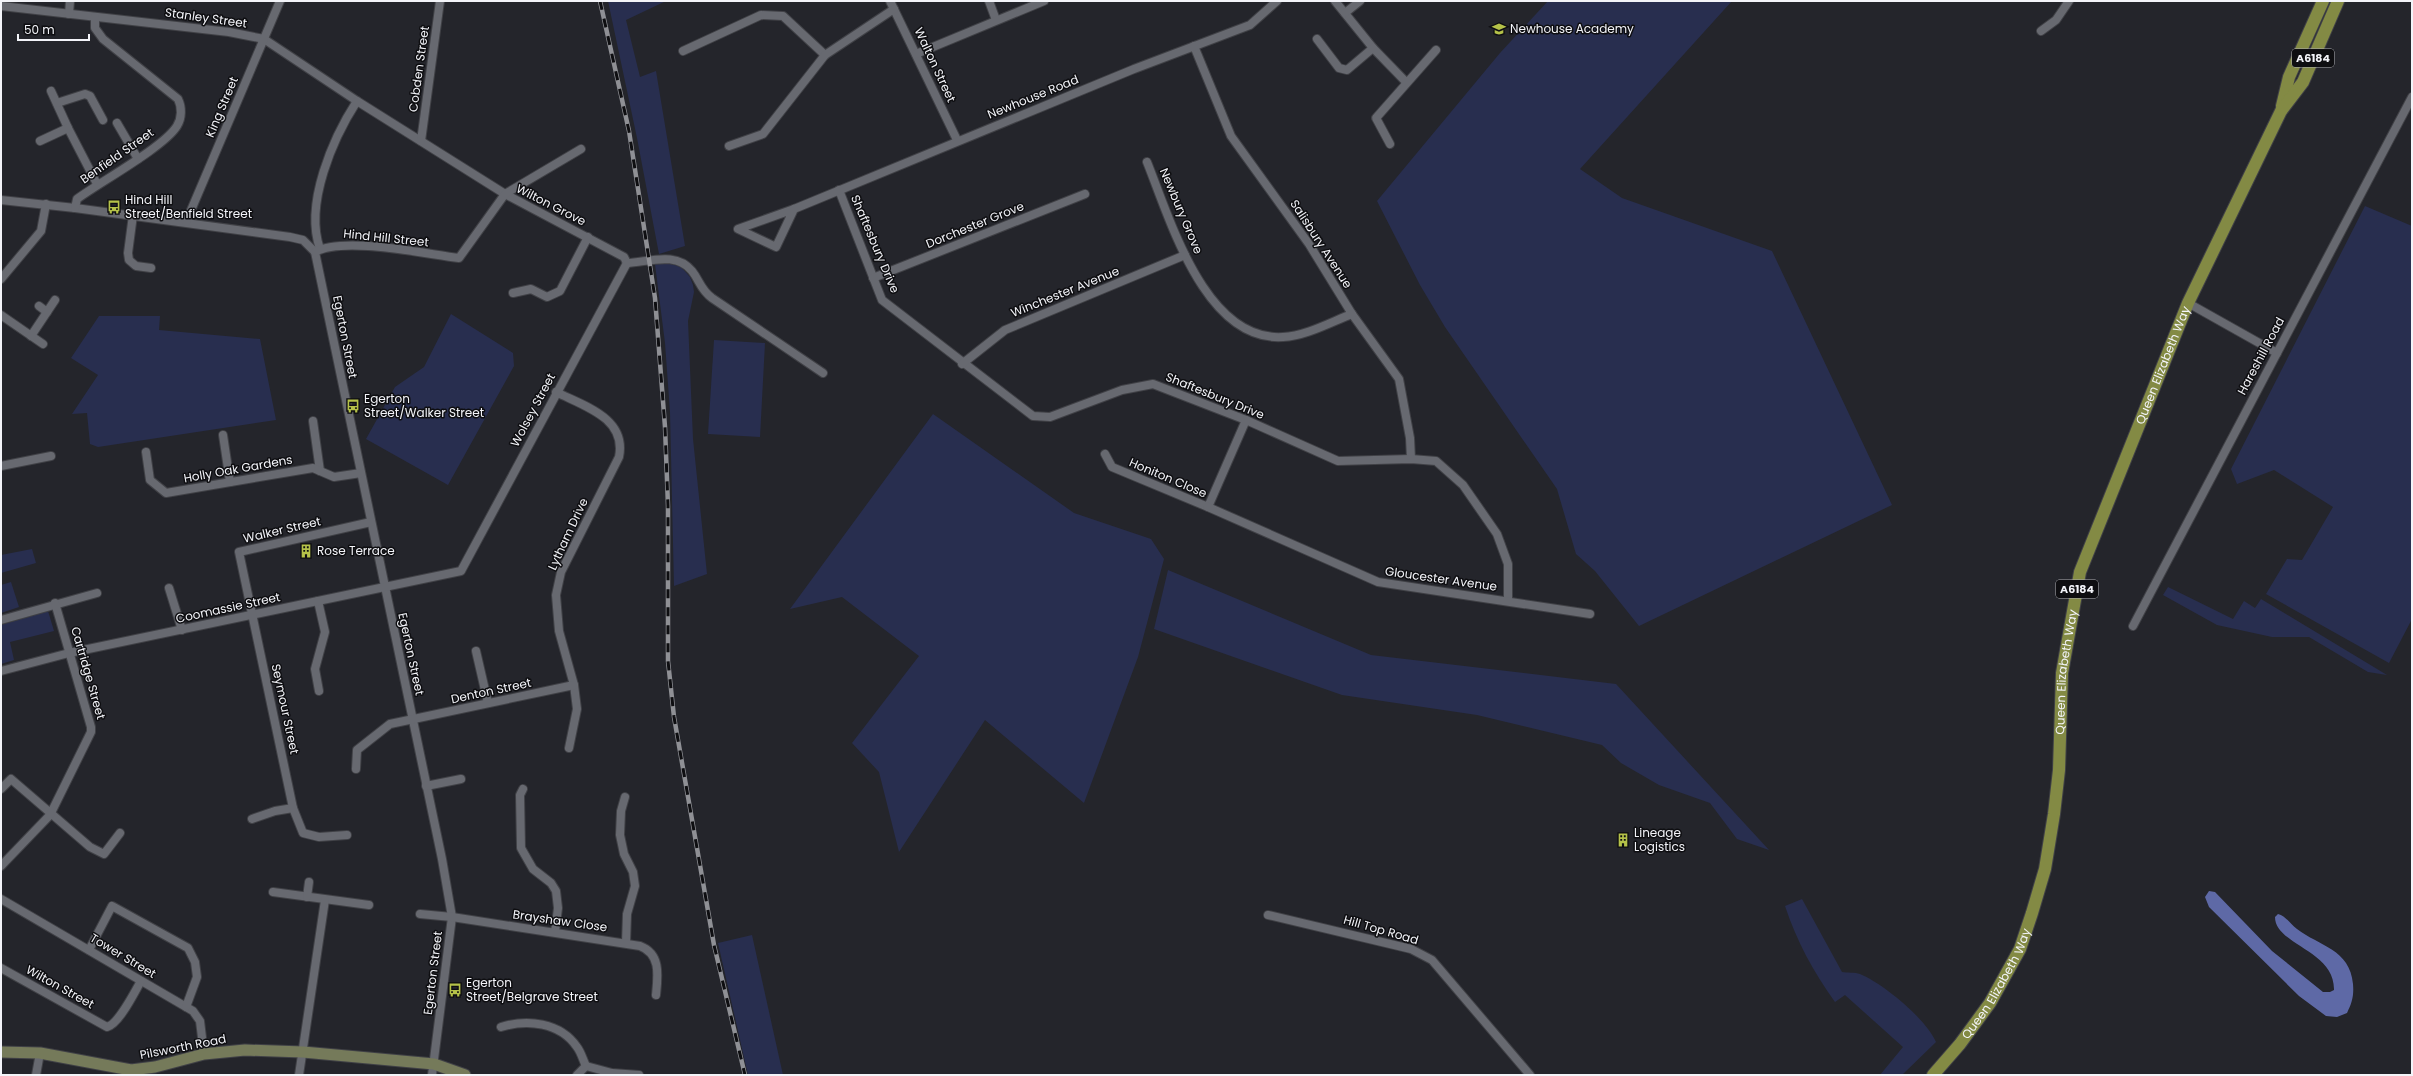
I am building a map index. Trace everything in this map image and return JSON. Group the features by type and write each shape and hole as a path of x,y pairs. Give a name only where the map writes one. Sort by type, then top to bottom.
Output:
{"main road":[{"name":"Queen Elizabeth Way","path":"2281,111 2289,77 2323,1"},
{"name":"Queen Elizabeth Way","path":"1933,1075 1960,1044 1990,1003 2020,949 2045,869 2054,814 2059,770 2062,673 2080,572 2188,303 2281,111 2303,82 2338,1"}],"street":[{"path":"69,14 70,1"},
{"name":"King Street","path":"186,222 280,1"},
{"name":"Cobden Street","path":"421,141 440,1"},
{"name":"Walton Street","path":"890,1 957,140"},
{"path":"989,1 996,20"},
{"path":"916,54 1044,1"},
{"name":"Newhouse Road","path":"794,209 776,248 738,229 794,209 957,140 1250,25 1277,1"},
{"path":"1335,1 1373,48 1406,82"},
{"path":"1345,13 1360,1"},
{"path":"2041,31 2056,20 2069,1"},
{"name":"Stanley Street","path":"1,6 229,32 264,39"},
{"path":"729,146 763,134 825,55 894,9"},
{"path":"683,51 761,15 783,16 825,55"},
{"name":"Benfield Street","path":"75,208 77,199 138,159 177,126 180,115 180,103 172,94 103,39 95,28 95,17"},
{"name":"Wilton Grove","path":"264,39 357,101 505,194 624,257 627,263"},
{"path":"1317,39 1339,68 1347,70 1373,48"},
{"name":"Salisbury Avenue","path":"1194,46 1231,136 1310,244 1352,314 1399,379 1410,438 1411,459"},
{"path":"1390,144 1376,118 1406,82 1436,50"},
{"path":"51,91 68,128 98,184"},
{"path":"57,103 85,94 90,96 103,120"},
{"name":"Hareshill Road","path":"2133,626 2412,97"},
{"name":"Egerton Street","path":"357,101 343,122 318,193 316,236 361,473 452,917 432,1075"},
{"path":"118,123 138,159"},
{"path":"40,141 68,128"},
{"path":"505,194 581,149"},
{"name":"Newbury Grove","path":"1147,162 1185,255 1221,311 1238,325 1258,334 1284,338 1299,335 1352,314"},
{"name":"Shaftesbury Drive","path":"839,190 882,300 962,364 1033,416 1050,417 1122,390 1153,384 1246,420 1338,461 1411,459 1436,461 1467,491 1500,541 1508,564 1508,600"},
{"name":"Hind Hill Street","path":"318,250 335,246 361,246 460,258 505,194"},
{"name":"Dorchester Grove","path":"873,278 1085,194"},
{"path":"1,200 46,204 186,222 303,240 318,250"},
{"path":"1,279 41,231 46,204"},
{"path":"133,215 128,257 133,265 151,268"},
{"path":"513,293 531,289 547,297 560,291 588,237"},
{"name":"Winchester Avenue","path":"962,364 1005,330 1185,255"},
{"path":"627,263 670,258 680,262 691,269 700,287 712,298 823,373"},
{"name":"Wolsey Street","path":"461,570 627,263"},
{"path":"31,336 55,300"},
{"path":"2188,303 2277,353"},
{"path":"39,306 47,312"},
{"path":"1,315 43,344"},
{"name":"Lytham Drive","path":"556,392 611,422 618,433 621,445 619,457 561,572 556,595 559,631 574,685 577,709 569,748"},
{"name":"Honiton Close","path":"1105,454 1112,468 1208,508 1246,420"},
{"path":"313,421 320,470"},
{"path":"223,434 230,482"},
{"name":"Holly Oak Gardens","path":"146,452 150,480 166,494 313,468 334,476 361,473"},
{"path":"1,466 51,456"},
{"name":"Gloucester Avenue","path":"1208,508 1378,582 1508,600 1590,614"},
{"name":"Walker Street","path":"252,616 239,552 371,522"},
{"name":"Coomassie Street","path":"1,672 69,653 252,616 461,570"},
{"path":"169,588 182,630"},
{"path":"1,620 97,593"},
{"path":"318,601 325,632 315,669 319,691"},
{"name":"Cartridge Street","path":"1,866 50,814 88,740 92,727 55,604"},
{"name":"Seymour Street","path":"252,616 293,808 303,833 318,837 347,835"},
{"path":"476,651 488,703"},
{"name":"Denton Street","path":"356,769 357,750 390,724 574,685"},
{"path":"1,788 11,779 90,847 104,854 120,833"},
{"path":"426,786 461,779"},
{"path":"524,789 520,796 520,843 528,863 551,883 556,891 558,908 555,932"},
{"path":"625,797 621,811 620,835 624,854 634,872 635,886 627,914 626,943"},
{"path":"252,818 275,811 293,808"},
{"path":"307,897 309,882"},
{"path":"273,892 369,905"},
{"name":"Tower Street","path":"1,899 193,1011 200,1021 204,1054"},
{"path":"300,1075 325,900"},
{"path":"89,950 112,906 188,948 195,962 197,977 186,1007"},
{"name":"Brayshaw Close","path":"420,914 452,917 555,932 626,943 646,949 654,956 657,968 656,995"},
{"name":"Hill Top Road","path":"1268,915 1411,949 1432,960 1530,1075"},
{"name":"Wilton Street","path":"1,968 107,1027 112,1025 118,1019 141,981"},
{"path":"502,1027 515,1023 531,1023 554,1028 577,1047 586,1066 612,1073 639,1075"},
{"name":"Pilsworth Road","path":"1,1052 40,1053 131,1072 204,1054 245,1050 303,1052 434,1064 465,1075"},
{"path":"36,1075 40,1053"},
{"path":"577,1075 586,1066"}],"shaded area":[{"path":"608,1 666,1 626,20 640,77 656,71 685,246 659,254 637,138"},
{"path":"1548,1 1732,1 1580,169 1622,198 1772,251 1892,505 1639,626 1595,571 1576,554 1557,489 1445,327 1420,285 1377,201 1500,53"},
{"path":"2365,206 2412,226 2412,619 2389,663 2266,594 2287,559 2302,560 2333,507 2274,470 2237,484 2231,469"},
{"path":"668,263 681,267 690,277 694,292 688,321 693,439 707,574 674,586 670,412 665,343 655,264"},
{"path":"451,314 513,353 514,366 448,485 366,439 395,387 424,367"},
{"path":"99,316 160,316 159,330 260,339 276,420 98,447 90,444 87,413 72,414 98,375 71,358"},
{"path":"714,340 765,343 760,437 708,434"},
{"path":"933,414 1074,513 1151,539 1164,559 1138,657 1084,803 985,720 899,852 879,772 852,743 919,656 842,597 790,609"},
{"path":"32,549 36,563 1,573 1,555"},
{"path":"1168,570 1371,655 1616,684 1769,850 1737,839 1710,803 1659,785 1621,763 1602,745 1477,715 1342,695 1154,629"},
{"path":"11,582 19,607 1,613 1,585"},
{"path":"2168,587 2233,619 2244,601 2255,608 2261,599 2387,675 2368,672 2309,637 2272,637 2217,625 2163,595"},
{"path":"48,611 54,631 10,642 14,660 1,664 1,625"},
{"path":"2209,891 2215,892 2272,951 2323,992 2330,992 2334,990 2332,977 2325,966 2316,957 2284,935 2278,927 2275,917 2278,914 2283,916 2297,929 2340,956 2351,972 2353,984 2352,999 2347,1013 2337,1017 2326,1016 2299,996 2209,907 2205,897"},
{"path":"1802,899 1842,972 1860,974 1881,986 1914,1013 1931,1033 1936,1042 1902,1075 1880,1075 1903,1047 1845,995 1835,1002 1813,967 1800,944 1785,906"},
{"path":"752,935 783,1075 748,1075 718,943"}],"railway":[{"path":"600,1 629,131 655,298 665,427 668,506 668,661 674,717 714,945 745,1075"}],"place":[{"name":"Newhouse Academy","path":"1499,29"},
{"name":"Hind Hill Street/Benfield Street","path":"114,207"},
{"name":"Egerton Street/Walker Street","path":"353,406"},
{"name":"Rose Terrace","path":"306,551"},
{"name":"Lineage Logistics","path":"1623,840"},
{"name":"Egerton Street/Belgrave Street","path":"455,990"}]}
